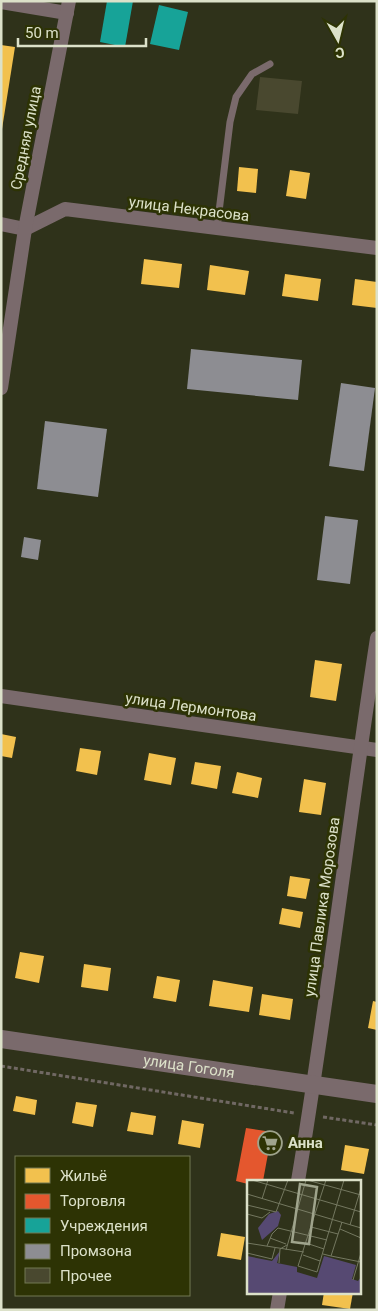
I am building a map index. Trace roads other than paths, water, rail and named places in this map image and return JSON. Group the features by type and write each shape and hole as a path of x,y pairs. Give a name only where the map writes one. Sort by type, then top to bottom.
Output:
{"street":[{"name":"Средняя улица","path":"1,2 68,7 25,229 1,388"},
{"name":"улица Некрасова","path":"25,229 65,209 377,248"},
{"path":"1,224 25,229"},
{"name":"улица Павлика Морозова","path":"298,1180 314,1084 360,747 377,638"},
{"name":"улица Лермонтова","path":"1,696 377,750"},
{"name":"улица Гоголя","path":"1,1039 377,1094"},
{"path":"277,1310 280,1294"}],"lane":[{"path":"217,228 230,122 236,97 252,74 270,64"}],"place":[{"name":"Анна","path":"270,1143"}]}
